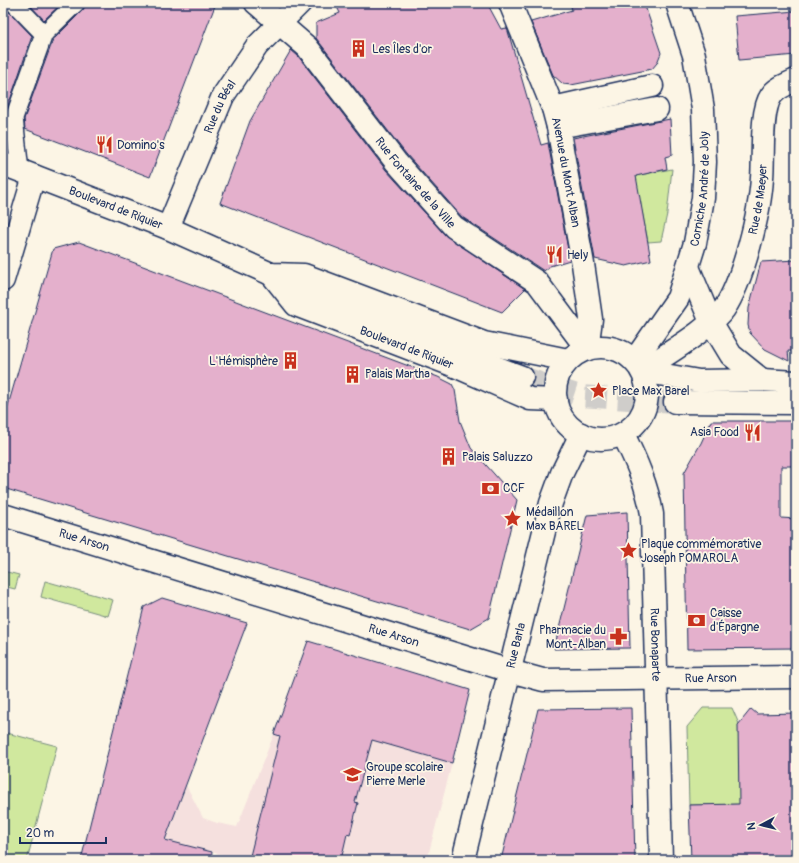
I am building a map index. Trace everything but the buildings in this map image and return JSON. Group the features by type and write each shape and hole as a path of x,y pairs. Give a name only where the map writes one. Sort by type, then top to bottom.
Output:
{"main road":[{"name":"Rue Fontaine de la Ville","path":"256,3 307,47 396,162 454,227 538,282 587,349"},
{"name":"Rue du Béal","path":"168,228 223,96 257,46 279,22 300,3"},
{"name":"Avenue du Mont Alban","path":"510,3 555,118 583,264 591,319 587,349"},
{"name":"Corniche André de Joly","path":"638,366 678,298 688,268 703,198 705,162 703,109 694,55 677,3"},
{"name":"Rue de Maeyer","path":"638,366 712,322 724,309 734,292 755,225 762,179 765,117 770,97 784,85 796,80"},
{"path":"555,118 652,86"},
{"path":"555,118 657,109"},
{"path":"3,280 19,170"},
{"name":"Boulevard de Riquier","path":"19,170 168,228 271,274 301,291 394,329 522,377"},
{"path":"688,268 712,322 731,355 762,380"},
{"name":"Boulevard de Riquier","path":"271,274 304,275 484,343 568,360"},
{"name":"Boulevard de Riquier","path":"271,274 296,304 455,366 530,399 556,400"},
{"path":"606,346 621,351 638,366 647,386 646,403 637,421 623,434 609,438 595,438 581,434 569,426 560,414 556,400 556,385 560,371 568,360 587,349 606,346"},
{"path":"638,366 699,381 762,380 796,382"},
{"path":"675,402 796,403"},
{"name":"Rue Barla","path":"463,860 551,503 562,473 581,434"},
{"name":"Rue Bonaparte","path":"623,434 638,465 649,497 652,514 662,860"},
{"name":"Rue Arson","path":"3,515 543,680 796,678"}],"lane":[{"path":"14,3 44,34"},
{"path":"19,170 14,118 44,34 76,3"}],"shaded area":[{"name":"Groupe scolaire Pierre Merle","path":"296,716 452,763 427,860 242,860 165,840 186,785 203,818 217,823 237,827 274,734 288,739"}],"green space":[{"path":"672,169 667,214 661,241 648,242 642,211 629,177"},
{"path":"3,571 19,575 15,589 3,586"},
{"path":"45,581 113,600 108,616 41,597"},
{"path":"703,708 732,708 739,724 739,770 758,804 689,805 687,727"},
{"path":"3,732 57,746 27,860 3,860"}],"tunnel":[{"path":"522,377 580,396 675,402"}],"place":[{"name":"Les Îles d'or","path":"359,49"},
{"name":"Domino's","path":"104,145"},
{"name":"Hely","path":"554,255"},
{"name":"L'Hémisphère","path":"291,361"},
{"name":"Palais Martha","path":"352,374"},
{"name":"Place Max Barel","path":"599,391"},
{"name":"Asia Food","path":"752,432"},
{"name":"Palais Saluzzo","path":"449,457"},
{"name":"CCF","path":"490,488"},
{"name":"Médaillon Max BAREL","path":"513,519"},
{"name":"Plaque commémorative Joseph POMAROLA","path":"628,551"},
{"name":"Caisse d'Épargne","path":"697,620"},
{"name":"Pharmacie du Mont-Alban","path":"619,637"},
{"name":"Groupe scolaire Pierre Merle","path":"353,774"}]}
